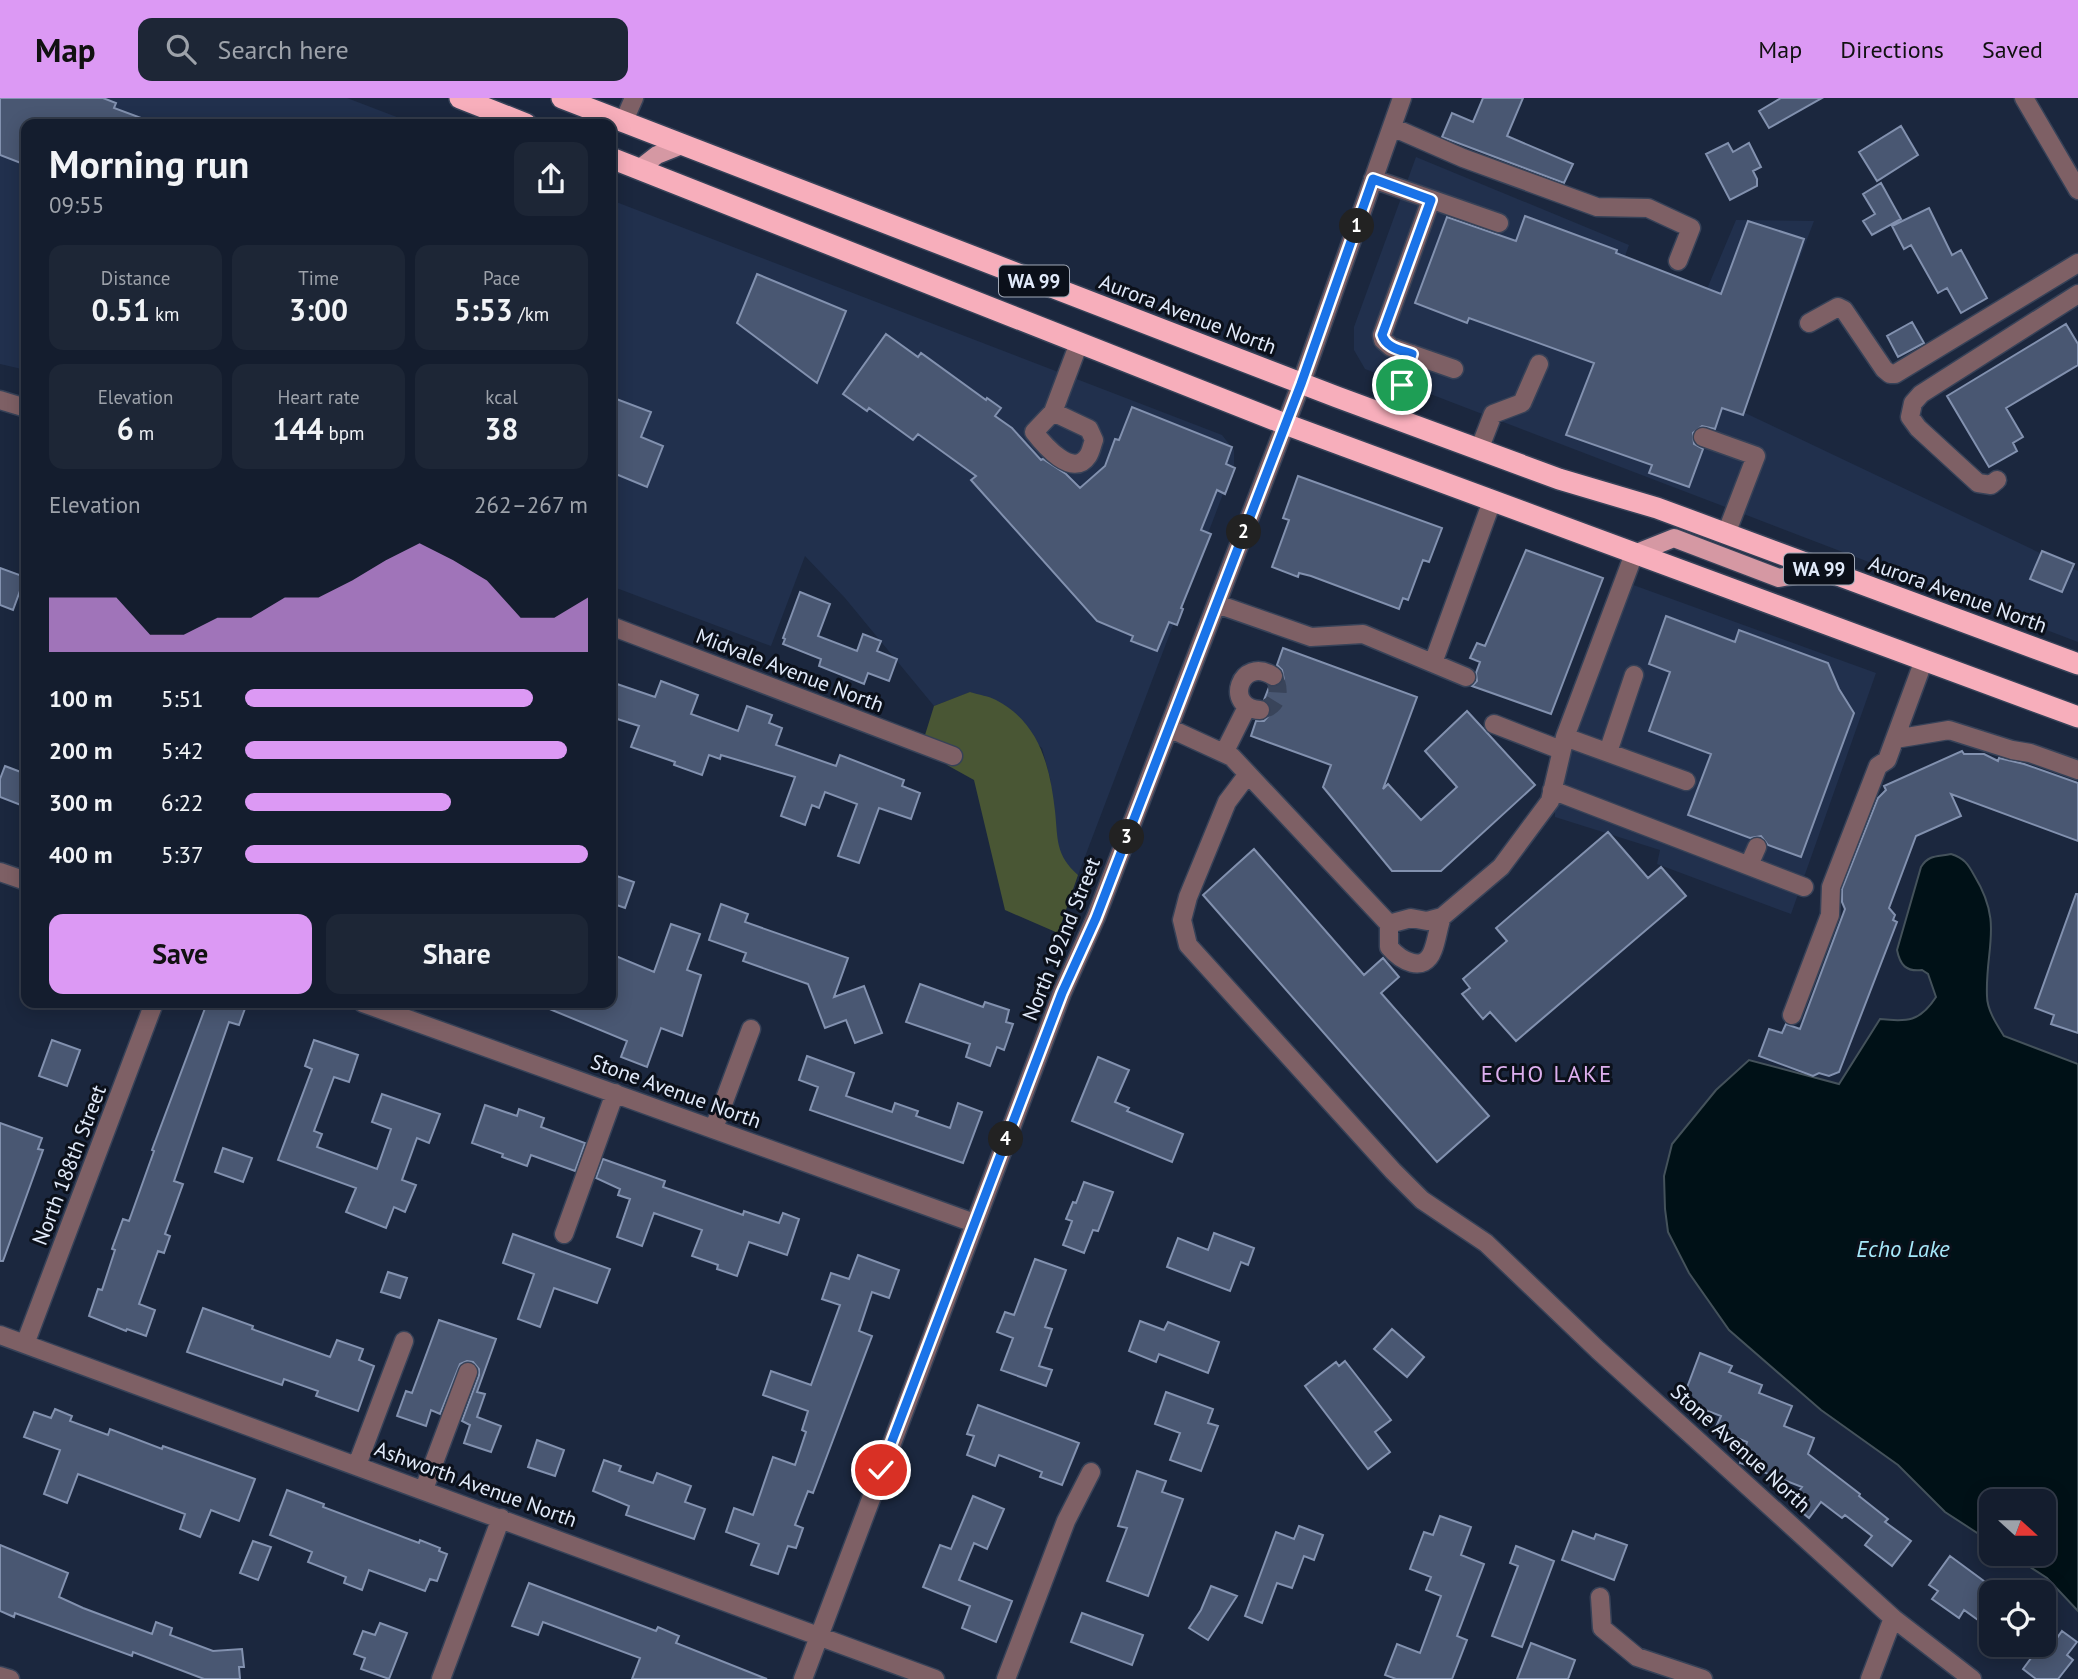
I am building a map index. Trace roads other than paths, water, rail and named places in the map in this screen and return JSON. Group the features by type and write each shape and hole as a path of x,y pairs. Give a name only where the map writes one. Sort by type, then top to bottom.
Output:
{"highway":[{"path":"460,98 513,119"},
{"name":"Aurora Avenue North","path":"562,98 605,119"},
{"name":"Aurora Avenue North","path":"617,125 682,145 1479,450 1657,508 2078,664"},
{"name":"WA 99","path":"616,160 1285,425 2078,718"}],"main road":[{"path":"639,169 657,155 682,145"},
{"path":"1634,554 1674,538 1779,578 1821,569"}],"street":[{"path":"617,125 634,98"},
{"name":"North 192nd Street","path":"803,1679 1062,993 1096,918 1301,384 1402,98"},
{"path":"2024,98 2078,190"},
{"path":"1392,127 1463,158 1597,207 1648,208 1691,228 1678,261"},
{"path":"1373,179 1499,223"},
{"path":"1431,200 1382,335 1383,340 1391,347 1454,369"},
{"path":"1809,323 1838,307 1844,310 1877,360 1890,374 1895,374 2078,263"},
{"path":"1997,480 1991,485 1978,483 1928,438 1910,416 1913,403 1921,394 2078,294"},
{"path":"1053,412 1089,429 1094,440 1088,456 1080,464 1072,465 1029,438 1053,412 1079,343"},
{"path":"1391,417 1412,354"},
{"path":"1479,450 1493,414 1522,403 1539,364"},
{"path":"0,400 21,406"},
{"path":"1703,437 1756,456 1726,534"},
{"path":"1433,663 1492,501"},
{"path":"1389,924 1411,918 1427,921 1442,918 1502,867 1550,801 1563,743 1634,554"},
{"path":"1217,604 1311,637 1363,634 1466,677"},
{"name":"Midvale Avenue North","path":"616,628 953,756"},
{"path":"1792,1015 1830,915 1831,887 1878,766 1887,760 1924,660"},
{"path":"1224,753 1254,709 1242,702 1238,689 1244,677 1256,671 1273,676"},
{"path":"1608,752 1634,675"},
{"path":"1493,724 1608,752 1686,781"},
{"path":"1169,728 1232,758 1389,924 1389,947 1399,958 1416,965 1425,962 1433,952 1442,918"},
{"path":"1895,739 1949,730 2078,770"},
{"name":"Stone Avenue North","path":"1248,774 1227,802 1188,897 1182,920 1188,945 1412,1190 1486,1243 1893,1618 1972,1679"},
{"path":"1552,790 1804,887"},
{"path":"1749,865 1757,847"},
{"path":"0,872 21,879"},
{"name":"North 188th Street","path":"25,1344 152,1008"},
{"name":"Stone Avenue North","path":"377,1008 974,1223"},
{"path":"715,1128 751,1029"},
{"path":"564,1234 615,1093"},
{"name":"Ashworth Avenue North","path":"0,1335 819,1634 935,1679"},
{"path":"357,1465 404,1341"},
{"path":"424,1489 468,1372"},
{"path":"1006,1679 1066,1521 1091,1472"},
{"path":"442,1679 502,1518"},
{"path":"1600,1597 1602,1629 1637,1657 1703,1679"},
{"path":"1870,1679 1893,1618"},
{"path":"0,1676 10,1679"}],"water":[{"name":"Echo Lake","path":"1951,854 1962,860 1970,868 1983,892 1991,922 1987,1001 2004,1036 2078,1064 2078,1611 2056,1588 2056,1580 2049,1580 2028,1566 2056,1566 2056,1489 1979,1489 1979,1534 1945,1512 1898,1465 1821,1410 1729,1330 1689,1273 1668,1232 1664,1176 1672,1144 1716,1090 1749,1060 1839,1084 1880,1019 1905,1020 1918,1016 1936,997 1928,974 1905,966 1897,950 1921,867 1931,858"}],"tunnel":[{"path":"1260,710 1271,706 1277,698 1273,676"}],"district":[{"name":"ECHO LAKE","path":"1547,1073"}]}
